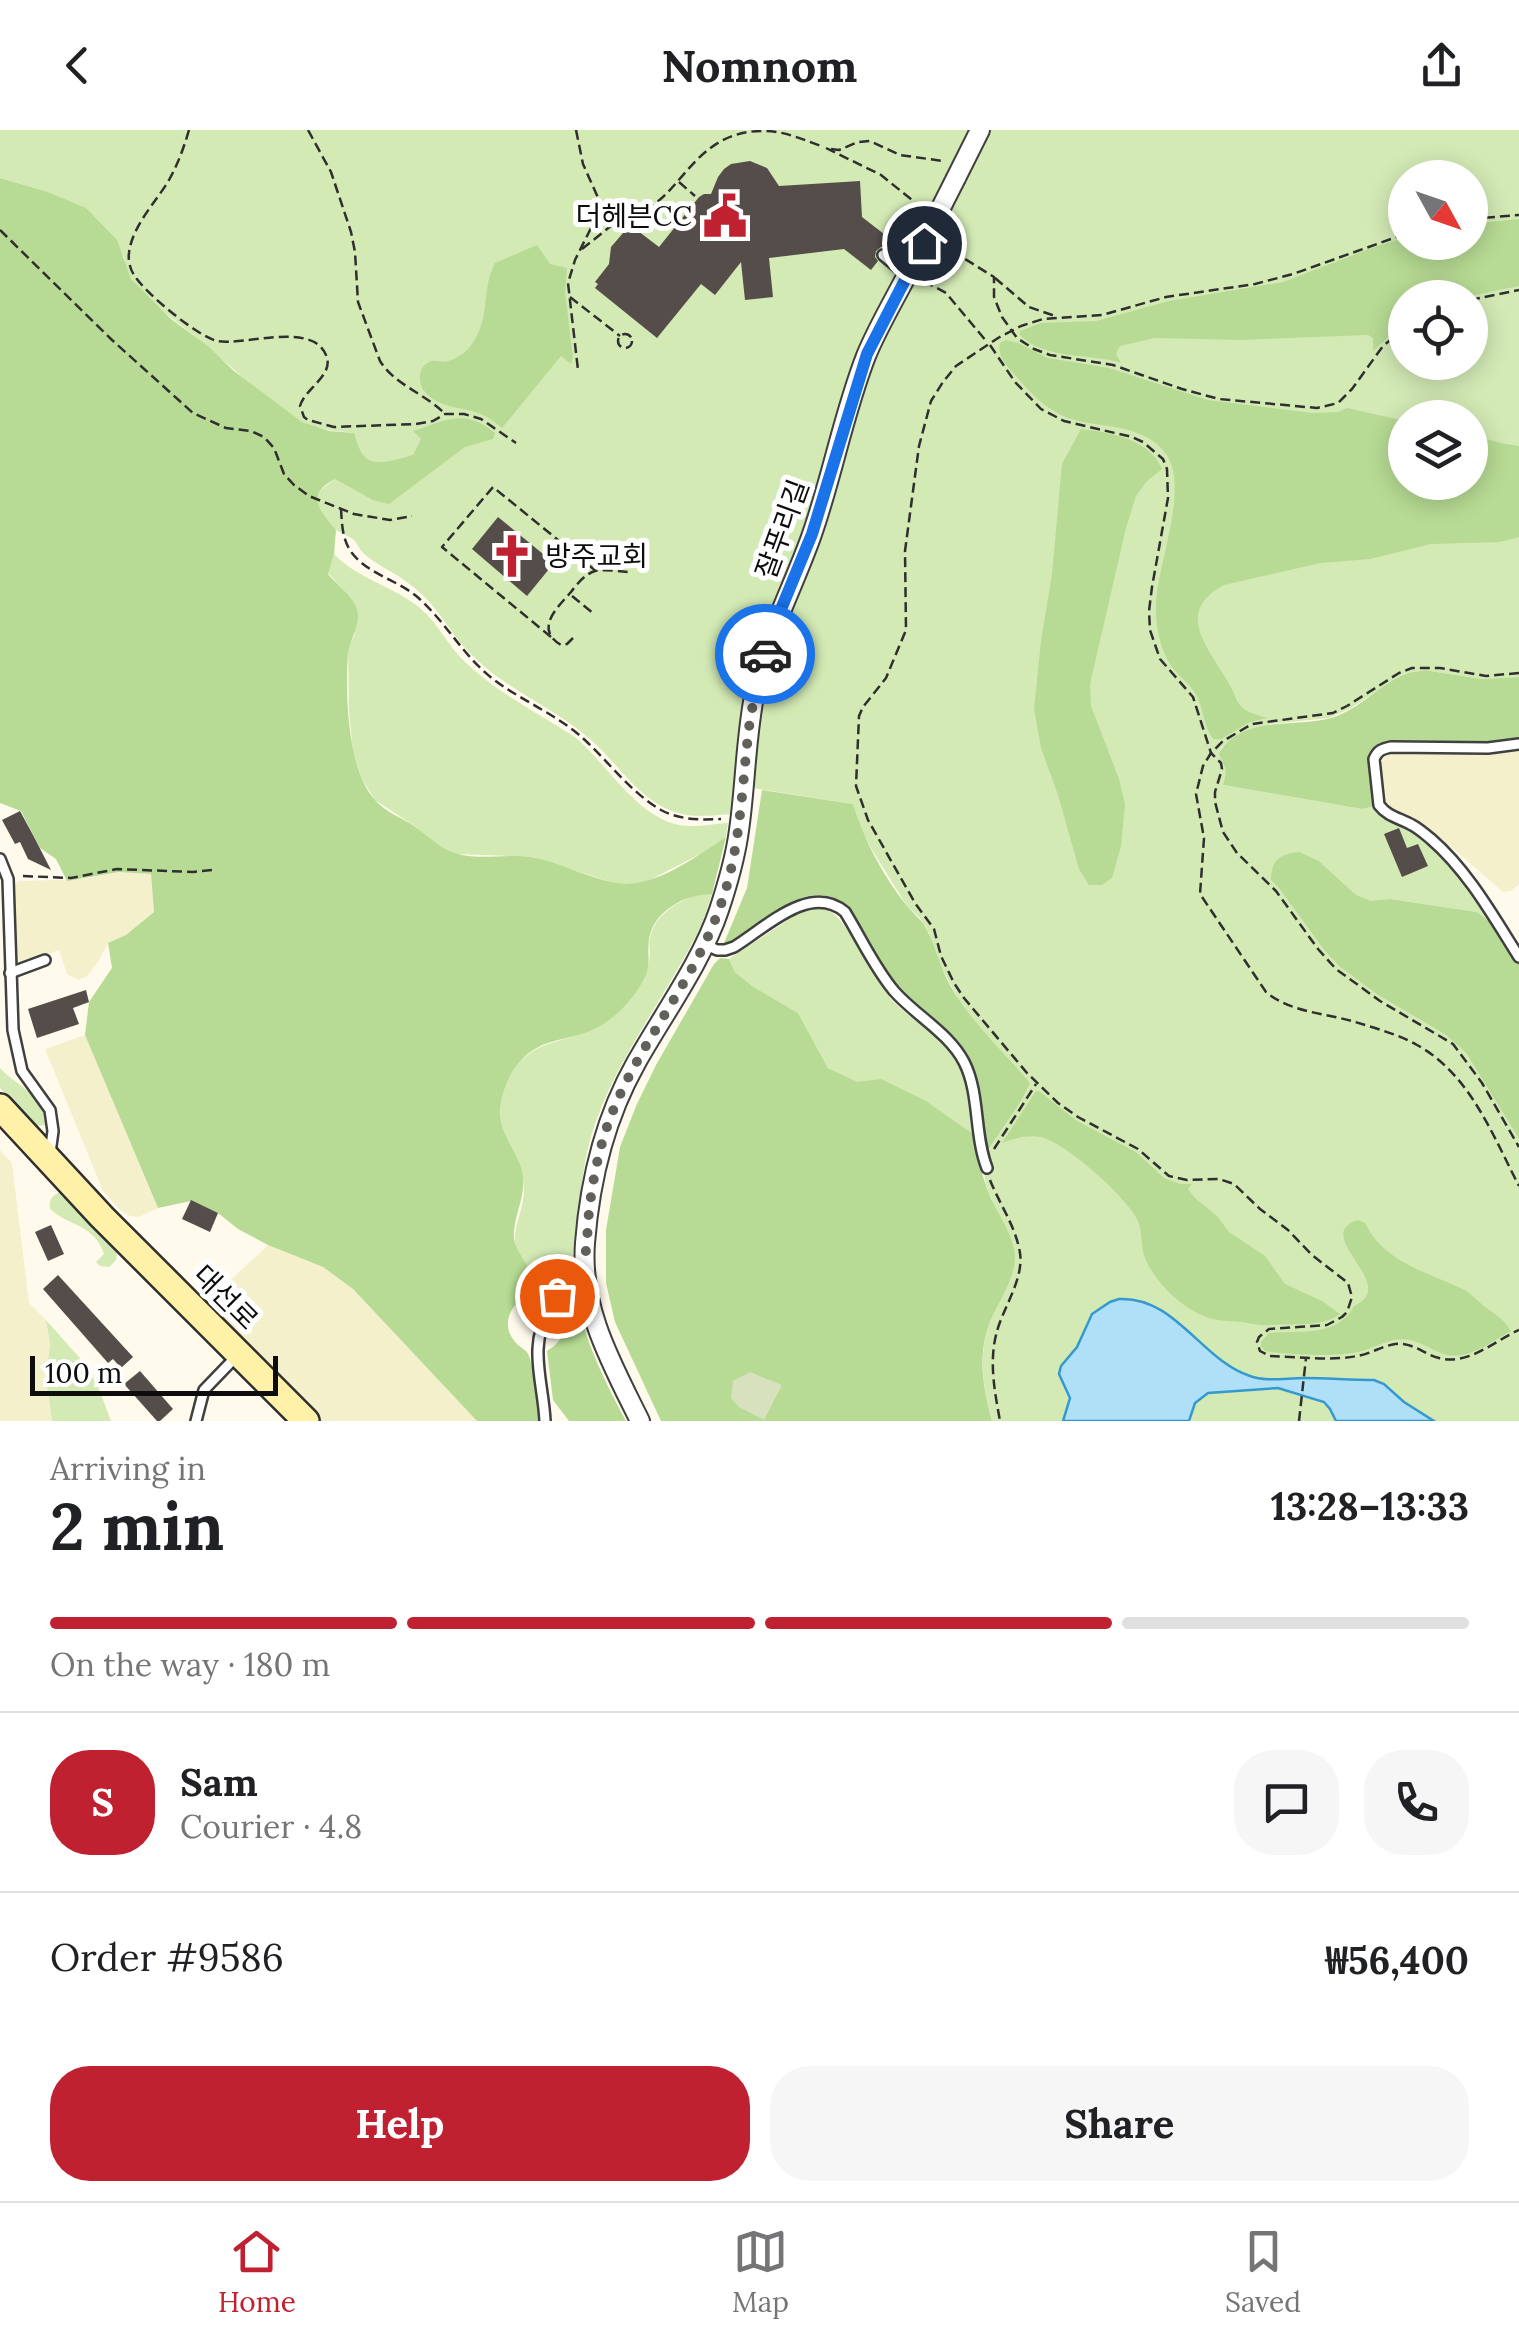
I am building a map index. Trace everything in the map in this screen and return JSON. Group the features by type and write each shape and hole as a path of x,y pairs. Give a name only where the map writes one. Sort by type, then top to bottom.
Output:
{"street":[{"name":"잘푸리길","path":"640,1421 601,1343 590,1306 585,1256 591,1194 603,1139 634,1066 717,917 730,879 748,734 770,636 812,534 867,354 913,277 978,130"},
{"name":"대선로","path":"0,1107 102,1217 306,1421"},
{"name":"대선로","path":"102,1217 172,1302 286,1421"}],"lane":[{"path":"883,255 913,277"},
{"path":"1519,744 1391,747 1382,749 1374,758 1379,806 1413,825 1451,860 1477,891 1519,957"},
{"path":"0,859 6,874 12,1030 22,1071 53,1118 49,1159"},
{"path":"704,944 725,950 796,908 820,902 838,906 892,989 964,1061 987,1168"},
{"path":"10,973 45,960"},
{"name":"잘푸리길","path":"546,1421 539,1340 549,1310 585,1256"},
{"name":"대선로","path":"196,1421 204,1390 230,1363"}],"path":[{"path":"189,130 176,166 131,246 128,259 140,282 177,316 211,339 238,342 297,337 319,346 326,354 327,364 323,376 301,401 308,420 334,427 408,425 445,414 464,414 482,419 516,443"},
{"path":"308,130 331,172 353,239 358,302 380,361 400,382 445,414"},
{"path":"576,130 583,164 601,208 570,271 569,297 578,370"},
{"path":"601,208 626,214 657,202 714,143 730,135 762,130 789,134 881,175 924,210"},
{"path":"826,148 839,150 870,141 900,155 964,164"},
{"path":"678,181 695,196"},
{"path":"581,250 626,214"},
{"path":"1488,217 1519,214"},
{"path":"0,230 186,406 210,422 264,437 274,448 284,474 309,496 372,519 412,516"},
{"path":"939,231 956,251 1029,306 1060,318"},
{"path":"1388,240 1277,279 1166,297 1102,315 1043,319 988,342 956,366 932,401 924,423 905,550 906,630 886,678 859,716 856,786 876,836 934,928 954,983 1036,1082 1078,1117 1138,1149 1168,1176 1219,1179 1234,1184 1312,1255 1343,1277 1352,1298 1347,1312 1335,1321 1314,1326 1269,1329 1258,1337 1257,1346 1264,1354 1358,1356 1405,1344 1450,1360 1476,1354 1519,1330"},
{"path":"913,277 946,293 988,342 1015,382 1042,408 1064,422 1132,437 1162,459 1167,469 1168,498 1152,588 1150,630 1160,659 1193,697 1211,753 1221,763 1216,792 1223,832 1237,853 1276,891 1336,969 1453,1044 1519,1147"},
{"path":"994,277 997,307 1024,344 1050,354 1113,365 1198,394 1246,402 1317,408 1338,403 1388,342"},
{"path":"1488,296 1519,290"},
{"path":"569,297 620,336"},
{"path":"573,638 561,645 442,547 492,486 596,571"},
{"path":"341,509 344,540 361,562 412,592 471,660 587,741 640,794 680,818 740,817"},
{"path":"551,637 549,620 581,580 596,571 628,572"},
{"path":"570,594 594,614"},
{"path":"1519,673 1486,676 1440,668 1412,668 1333,712 1252,724 1211,753 1203,766 1196,794 1204,838 1200,894 1266,992 1283,1003 1378,1030 1430,1052 1456,1076 1474,1101 1519,1186"},
{"path":"6,874 71,878 117,870 213,870"},
{"path":"1000,1421 992,1366 995,1336 1016,1278 1020,1254 987,1168 996,1145 1036,1082"},
{"path":"1299,1421 1306,1357"}],"shaded area":[{"path":"1519,749 1519,884 1511,891 1503,892 1434,832 1388,810 1384,804 1380,765 1387,752 1447,754"},
{"path":"120,872 151,874 154,912 126,935 108,943 86,977 79,980 67,974 59,950 14,966 15,884"},
{"path":"85,1035 158,1208 139,1217 120,1210 103,1191 45,1049"},
{"path":"0,1150 12,1163 29,1303 46,1320 50,1344 46,1378 52,1421 0,1421"},
{"path":"268,1245 323,1267 353,1289 477,1421 314,1421 204,1305"}],"green space":[{"path":"0,130 1519,130 1519,677 1482,679 1424,670 1404,674 1329,718 1270,724 1222,747 1219,753 1227,771 1223,785 1362,809 1374,804 1384,815 1435,848 1463,879 1494,925 1477,912 1390,899 1371,902 1357,896 1319,861 1271,880 1340,967 1378,995 1446,1035 1466,1053 1519,1139 1519,1421 992,1421 983,1352 988,1328 1009,1279 1012,1258 1010,1238 985,1178 987,1158 999,1130 960,1002 936,958 929,933 874,853 853,804 734,785 730,814 688,815 652,800 585,735 486,668 419,591 368,557 355,541 328,521 318,505 318,495 337,476 354,433 326,430 300,421 264,395 148,298 129,277 124,257 45,191 0,178"},
{"path":"0,178 86,208 117,240 131,279 171,319 302,422 329,431 354,433 369,460 388,462 413,455 421,439 413,431 455,418 474,421 495,433 493,439 465,447 389,504 373,500 335,479 318,497 320,509 336,530 328,574 357,609 348,653 350,731 359,771 380,805 452,852 536,858 616,883 659,877 726,837 712,894 682,901 657,920 649,939 647,972 628,1003 595,1029 529,1053 505,1086 501,1124 523,1179 514,1237 534,1286 534,1294 520,1301 510,1313 508,1327 530,1359 539,1421 477,1421 353,1289 323,1267 268,1245 191,1201 158,1208 85,1035 89,1002 112,968 108,943 126,935 154,912 151,874 119,872 67,881 56,859 40,848 21,811 0,803"},
{"path":"1519,219 1519,286 1488,292 1488,280 1388,280 1388,337 1373,351 1373,338 1368,335 1241,340 1155,338 1120,346 1116,354 1121,363 1042,349 1020,335 1020,331 1041,323 1096,321 1169,301 1283,282 1388,243 1388,260 1488,260 1488,222"},
{"path":"537,245 550,264 567,268 565,292 573,357 571,364 561,356 502,428 483,415 432,398 423,389 420,375 427,363 455,359 472,344 482,323 495,263"},
{"path":"1000,343 1018,343 1048,358 1109,368 1208,400 1313,413 1347,408 1388,417 1388,500 1488,500 1488,439 1519,446 1519,537 1500,542 1431,544 1224,585 1201,606 1199,628 1239,704 1267,718 1213,739 1195,693 1167,659 1158,632 1158,587 1175,486 1166,454 1133,431 1060,415 1026,388 1003,360"},
{"path":"1081,429 1116,435 1138,444 1148,450 1162,469 1136,496 1090,684 1091,706 1125,804 1121,846 1112,878 1102,885 1089,885 1079,869 1041,748 1034,709 1062,464"},
{"path":"334,554 420,608 465,662 504,693 575,737 649,812 679,825 728,823 726,837 642,884 617,884 533,857 455,854 433,842 375,800 362,779 353,751 349,711 348,648 355,634 352,599 328,573"},
{"path":"1424,670 1482,679 1519,677 1519,740 1376,747 1370,754 1374,804 1362,809 1223,785 1226,770 1219,753 1241,733 1268,725 1337,716 1401,676"},
{"path":"762,790 853,804 875,857 898,894 923,923 959,1000 1030,1083 987,1152 972,1078 958,1046 894,984 844,903 827,896 796,900 724,943 747,888"},
{"path":"1299,852 1319,861 1356,895 1371,901 1390,899 1477,912 1494,925 1519,964 1519,1139 1466,1053 1446,1035 1378,995 1324,950 1271,880 1278,859"},
{"path":"698,894 712,894 698,931 622,1063 598,1116 586,1159 571,1262 557,1283 546,1283 532,1272 517,1250 516,1230 524,1188 520,1167 500,1120 505,1086 530,1053 588,1031 619,1011 645,975 649,941 657,922 675,905"},
{"path":"814,908 837,917 889,996 952,1055 964,1081 972,1133 926,1101 858,1082 828,1068 798,1013 735,972 729,959 794,916"},
{"path":"720,958 729,959 735,972 752,986 798,1013 828,1068 858,1082 881,1079 926,1101 972,1133 989,1194 1011,1239 1015,1257 984,1347 984,1384 992,1421 661,1421 615,1322 606,1283 606,1230 620,1147 636,1106"},
{"path":"0,1068 41,1104 48,1121 45,1125 36,1126 0,1088"},
{"path":"1036,1091 1077,1121 1136,1152 1164,1178 1192,1184 1188,1189 1195,1198 1229,1232 1265,1256 1285,1284 1340,1314 1316,1323 1261,1325 1212,1319 1181,1303 1150,1268 1143,1253 1140,1226 1132,1211 1094,1172 1040,1137 1002,1143"},
{"path":"64,1191 118,1248 116,1260 109,1267 96,1262 104,1254 88,1231 50,1209 52,1197"},
{"path":"1358,1220 1395,1257 1466,1291 1501,1318 1511,1331 1475,1351 1455,1356 1403,1339 1338,1355 1265,1351 1261,1342 1269,1333 1328,1328 1366,1297 1368,1286 1343,1237 1346,1227"},
{"path":"574,1280 593,1353 626,1421 569,1421 553,1400 547,1351 562,1336 564,1317 559,1304"},
{"path":"46,1320 86,1365 111,1421 52,1421 46,1378 50,1344"},
{"path":"750,1372 782,1385 764,1420 739,1407 731,1398 733,1381"}],"water":[{"path":"1119,1299 1156,1308 1217,1357 1250,1376 1374,1380 1434,1421 1336,1421 1324,1402 1278,1388 1208,1393 1195,1403 1189,1421 1063,1421 1070,1398 1059,1374 1061,1366 1077,1347 1092,1314"}],"building":[{"path":"750,161 767,168 779,186 860,181 862,217 893,241 888,248 876,251 878,261 871,270 844,249 769,258 773,297 745,300 741,262 715,295 701,284 657,338 595,288 595,282 609,264 611,247 623,233 638,231 659,247 699,197 711,194 724,169"},
{"path":"498,517 554,563 527,596 472,549"},
{"path":"20,811 51,870 28,859 2,820"},
{"path":"1399,828 1407,848 1418,844 1428,866 1402,877 1384,834"},
{"path":"86,990 89,1002 73,1008 79,1024 37,1038 28,1009"},
{"path":"191,1200 218,1213 210,1232 182,1219"},
{"path":"51,1225 64,1254 48,1261 35,1232"},
{"path":"58,1275 133,1357 121,1368 113,1359 108,1363 43,1289"},
{"path":"140,1371 173,1409 160,1421 124,1384"}],"way so far":[{"path":"557,1296 585,1256 591,1194 613,1109 702,950 730,879 748,734 765,654"}],"place":[{"name":"더헤븐CC","path":"725,216"},
{"name":"방주교회","path":"512,556"}],"route":[{"path":"765,654 812,534 867,354 924,243"}]}
